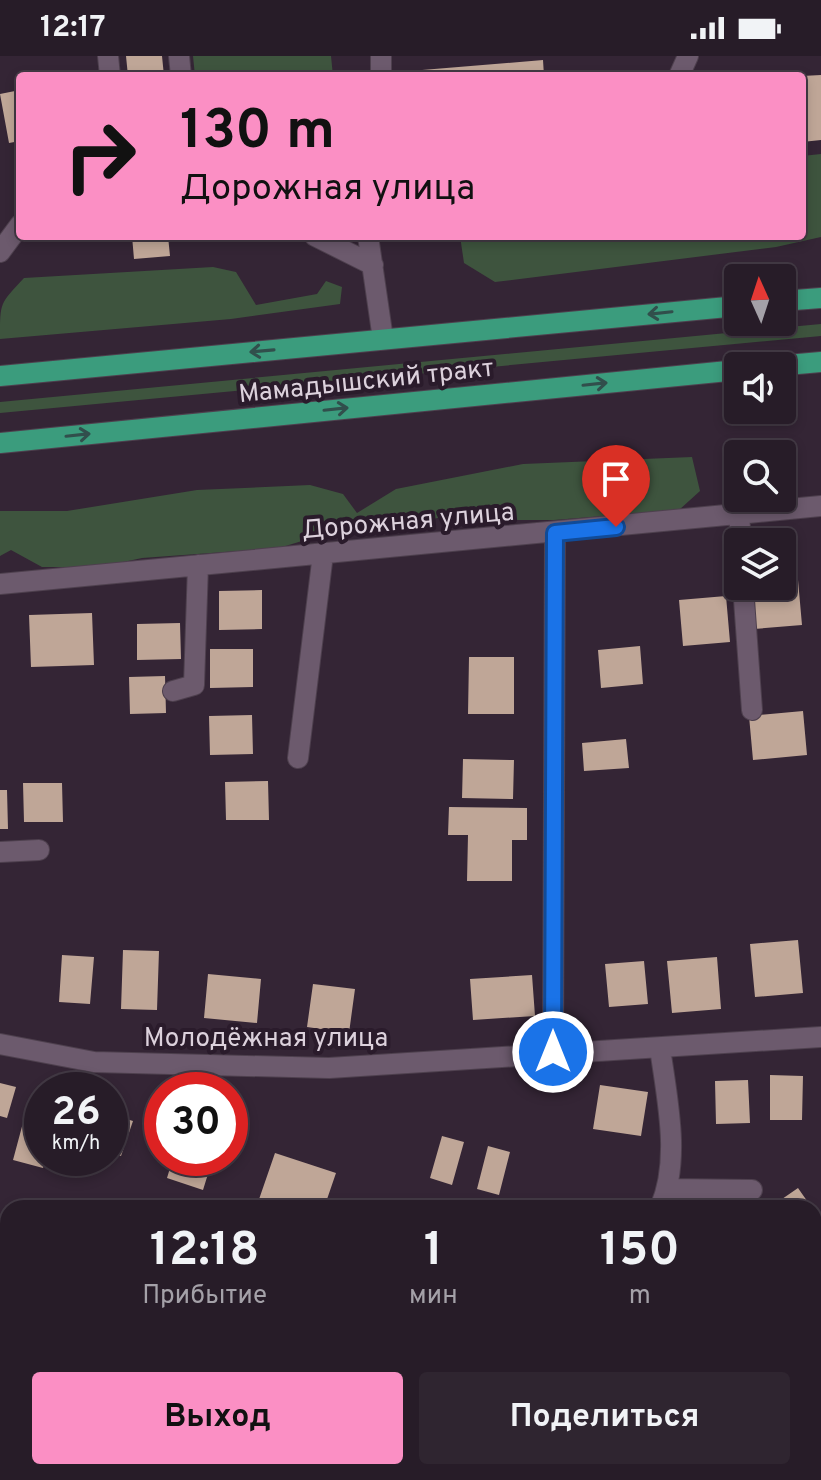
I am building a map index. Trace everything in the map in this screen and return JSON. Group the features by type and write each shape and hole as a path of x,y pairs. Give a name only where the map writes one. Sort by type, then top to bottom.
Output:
{"main road":[{"path":"796,300 821,298"},
{"name":"Мамадышский тракт","path":"0,376 724,307"},
{"path":"796,364 821,362"},
{"name":"Мамадышский тракт","path":"0,443 724,371"}],"street":[{"path":"0,252 16,230"},
{"path":"323,240 373,265"},
{"path":"369,240 383,339"},
{"name":"Дорожная улица","path":"0,584 821,506"},
{"path":"739,514 740,528"},
{"path":"553,1052 555,533"},
{"path":"298,758 323,554"},
{"path":"173,691 194,685 198,565"},
{"path":"744,600 752,710"},
{"path":"0,852 39,850"},
{"name":"Молодёжная улица","path":"0,1044 94,1062 329,1068 821,1037"},
{"path":"660,1048 670,1123 668,1189 663,1200"},
{"path":"668,1189 752,1190"}],"green space":[{"path":"193,56 331,56 333,72 195,72"},
{"path":"821,154 821,237 776,247 495,282 464,263 461,240 806,240 806,156"},
{"path":"213,267 236,272 256,305 317,294 326,281 342,287 340,304 231,319 0,339 3,304 24,278"},
{"path":"821,324 821,336 0,413 0,402 724,333 724,336 796,336 796,326"},
{"path":"692,457 700,491 679,510 554,520 502,520 450,515 379,532 315,537 279,548 142,558 100,567 42,567 11,550 0,556 0,511 67,511 197,490 310,485 343,494 357,513 396,489 523,464"}],"building":[{"path":"126,56 162,56 164,72 128,72"},
{"path":"543,60 544,72 422,72"},
{"path":"821,75 821,140 806,142 806,76"},
{"path":"16,91 16,142 9,143 0,94"},
{"path":"132,240 168,240 170,256 134,259"},
{"path":"796,580 802,625 754,629 751,600 796,600"},
{"path":"262,590 262,629 219,630 219,591"},
{"path":"724,596 730,642 683,646 679,600"},
{"path":"92,613 94,665 31,667 29,615"},
{"path":"180,623 181,659 137,660 137,624"},
{"path":"640,646 643,684 601,688 598,650"},
{"path":"210,649 253,649 253,687 210,688"},
{"path":"469,657 514,657 514,714 468,714"},
{"path":"165,676 166,713 130,714 129,677"},
{"path":"803,711 807,755 753,760 749,716"},
{"path":"252,715 253,754 210,755 209,716"},
{"path":"626,739 629,768 584,771 582,743"},
{"path":"463,759 514,760 513,799 462,798"},
{"path":"268,781 269,820 226,820 225,782"},
{"path":"23,783 62,783 63,822 24,822"},
{"path":"0,790 7,790 8,829 0,829"},
{"path":"449,807 527,808 527,840 512,840 512,881 467,881 468,835 448,835"},
{"path":"798,940 803,993 755,997 750,944"},
{"path":"123,950 159,951 157,1010 121,1009"},
{"path":"62,955 94,957 90,1004 59,1002"},
{"path":"717,957 721,1009 672,1013 667,961"},
{"path":"644,961 648,1004 609,1007 605,964"},
{"path":"208,974 261,979 257,1023 204,1018"},
{"path":"532,975 535,1016 473,1020 470,979"},
{"path":"313,984 355,989 349,1033 307,1027"},
{"path":"770,1075 803,1076 802,1120 770,1120"},
{"path":"748,1080 750,1123 716,1124 715,1081"},
{"path":"0,1083 16,1087 7,1118 0,1116"},
{"path":"600,1085 648,1092 641,1136 593,1129"},
{"path":"24,1119 24,1163 13,1160"},
{"path":"128,1119 133,1121 128,1136"},
{"path":"442,1136 464,1142 452,1185 430,1178"},
{"path":"488,1146 510,1152 499,1195 477,1189"},
{"path":"275,1153 336,1173 327,1200 259,1200"},
{"path":"168,1176 207,1176 203,1190"},
{"path":"798,1188 806,1200 781,1200"}],"route":[{"path":"553,1052 555,533 616,527"}]}
